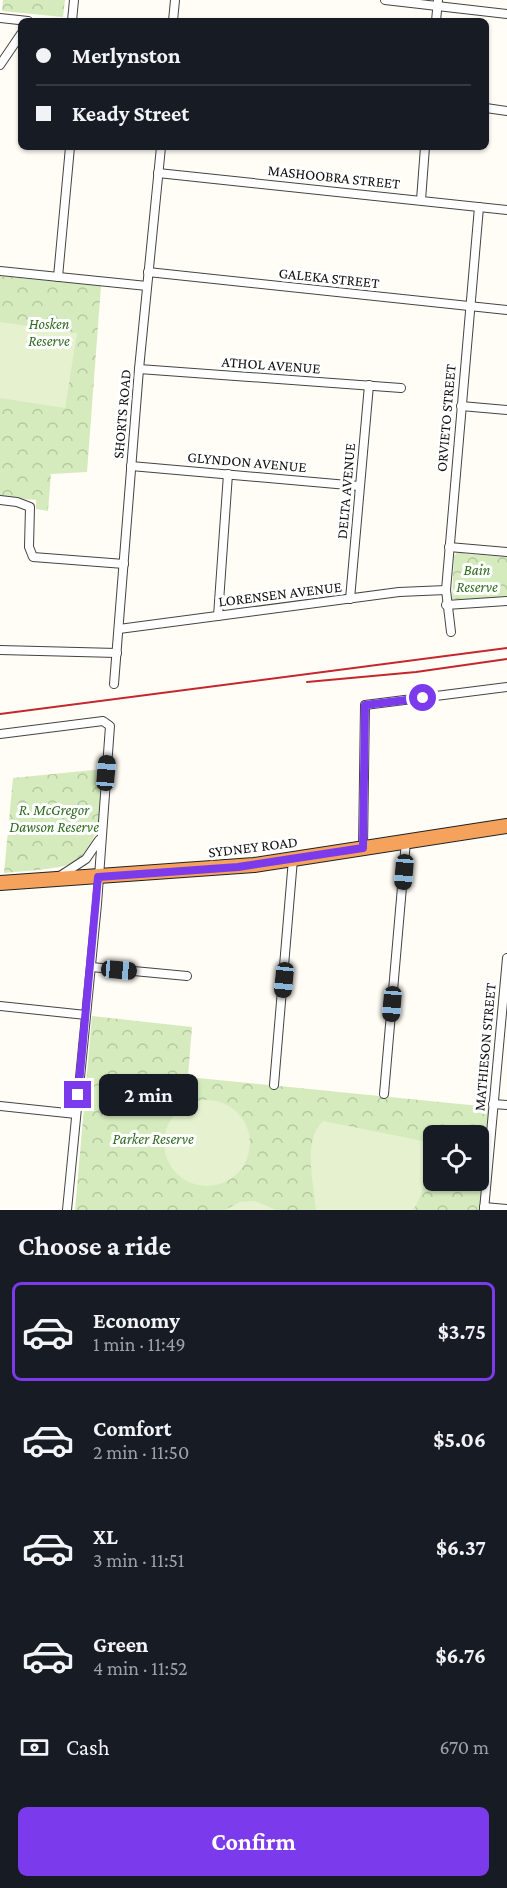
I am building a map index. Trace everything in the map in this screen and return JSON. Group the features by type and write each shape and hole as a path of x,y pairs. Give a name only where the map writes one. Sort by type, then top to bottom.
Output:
{"highway":[{"name":"SYDNEY ROAD","path":"0,883 238,867 507,826"}],"street":[{"path":"72,18 74,0"},
{"path":"173,18 174,0"},
{"path":"385,0 438,3 507,14"},
{"path":"436,18 438,3"},
{"path":"0,18 18,20"},
{"path":"0,65 18,38"},
{"path":"489,108 507,111"},
{"path":"58,277 70,150"},
{"name":"SHORTS ROAD","path":"114,684 139,369 161,150"},
{"path":"421,200 425,150"},
{"name":"MASHOOBRA STREET","path":"158,173 507,210"},
{"name":"ORVIETO STREET","path":"451,632 446,590 479,207"},
{"path":"0,271 147,286"},
{"name":"GALEKA STREET","path":"148,272 507,310"},
{"name":"ATHOL AVENUE","path":"139,369 401,388"},
{"name":"DELTA AVENUE","path":"350,599 369,385"},
{"path":"461,405 507,410"},
{"name":"GLYNDON AVENUE","path":"131,466 359,486"},
{"path":"218,616 228,474"},
{"path":"0,500 17,502 30,507 29,547 33,557 124,564"},
{"path":"449,548 507,552"},
{"name":"LORENSEN AVENUE","path":"119,629 350,599 446,590"},
{"path":"446,605 507,601"},
{"path":"0,650 117,652"},
{"path":"363,848 365,705 507,687"},
{"path":"0,734 103,721 108,723 110,729 91,967 67,1210"},
{"path":"100,841 104,864 121,875"},
{"path":"54,880 79,865 100,841"},
{"path":"384,1094 406,841"},
{"path":"274,1085 293,859"},
{"name":"MATHIESON STREET","path":"484,1208 493,1104 505,1006 507,958"},
{"path":"91,967 186,976"},
{"path":"0,1006 86,1015"},
{"path":"493,1104 507,1105"},
{"path":"0,1106 76,1114"},
{"path":"484,1208 507,1209"}],"green space":[{"path":"3,0 65,0 63,17 2,11"},
{"name":"Hosken Reserve","path":"0,276 101,286 87,472 51,474 48,511 36,509 36,500 0,497"},
{"path":"0,322 77,333 65,408 0,398"},
{"name":"Bain Reserve","path":"458,551 466,554 507,557 507,599 452,599 454,556"},
{"name":"R. McGregor Dawson Reserve","path":"103,769 97,827 85,853 74,862 60,867 4,873 13,778"},
{"name":"Parker Reserve","path":"92,1016 192,1027 188,1077 490,1107 488,1125 423,1125 423,1191 483,1191 481,1210 75,1210"},
{"path":"207,1100 231,1107 243,1119 250,1143 243,1167 231,1179 207,1186 183,1179 171,1167 164,1143 171,1119 183,1107"},
{"path":"323,1121 423,1141 423,1186 413,1210 316,1210 311,1151 317,1129"},
{"path":"255,1201 276,1210 225,1210 240,1202"}],"railway":[{"path":"0,714 507,648"},
{"path":"307,682 416,672 507,659"}],"route":[{"path":"78,1095 98,877 238,867 363,848 365,705 423,698"}]}
